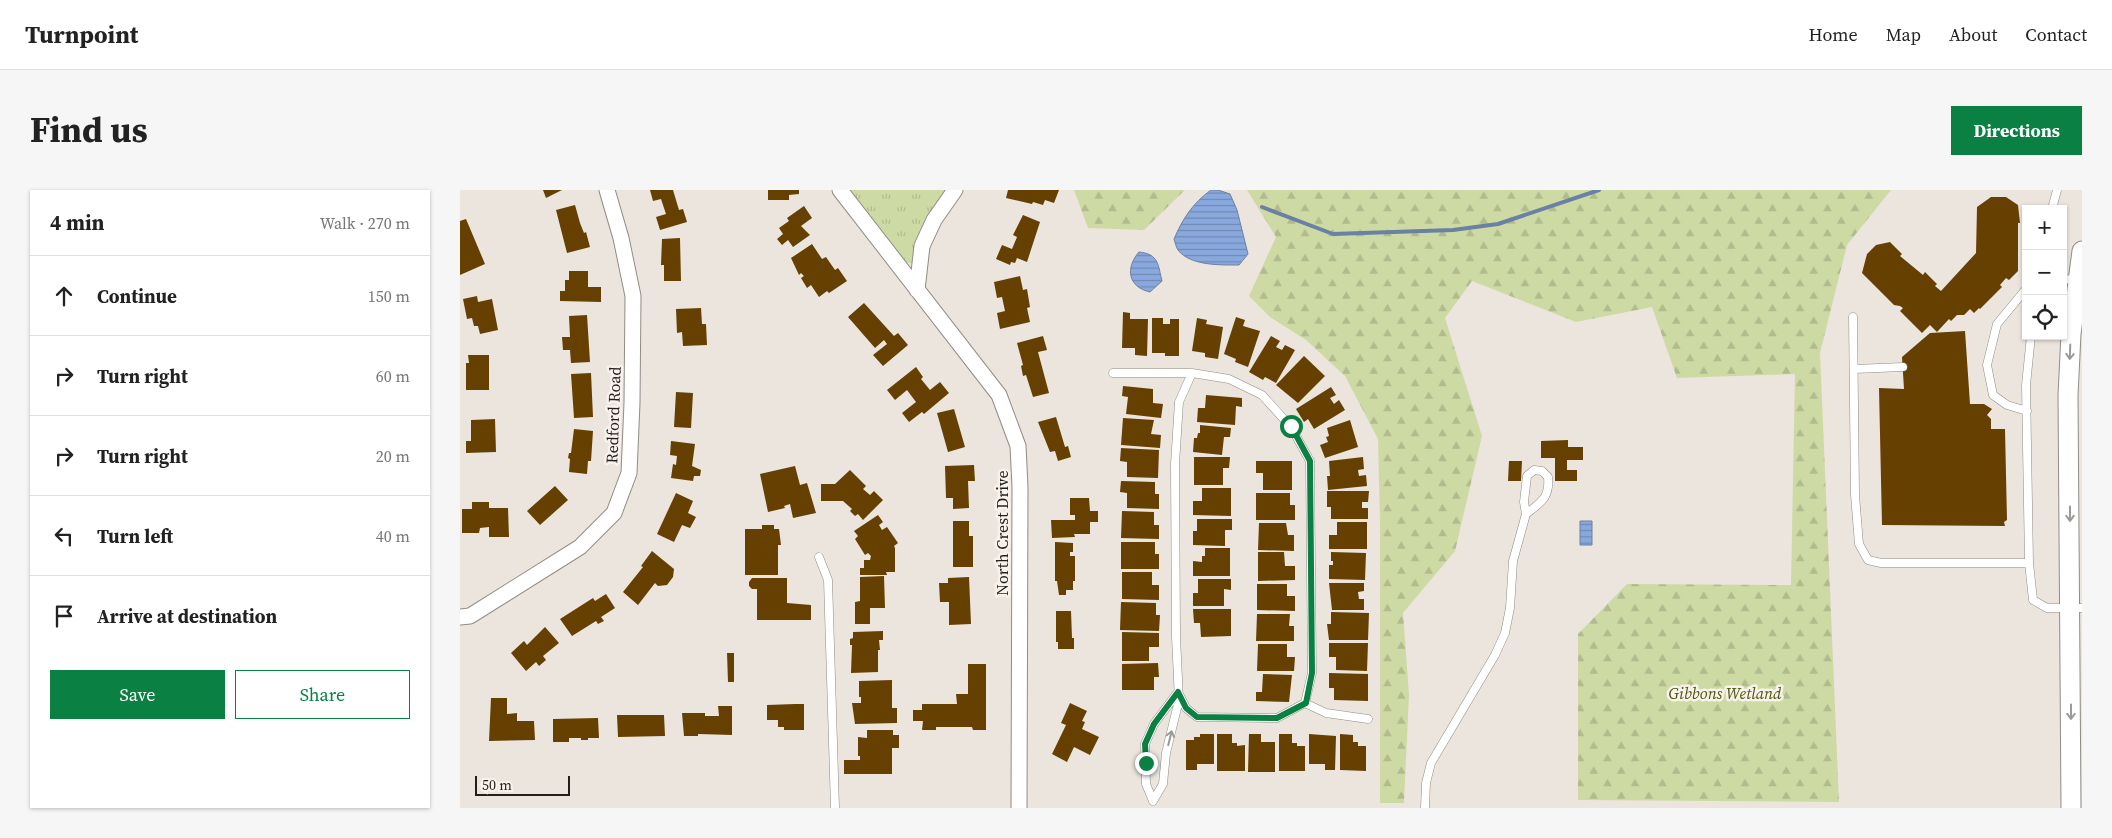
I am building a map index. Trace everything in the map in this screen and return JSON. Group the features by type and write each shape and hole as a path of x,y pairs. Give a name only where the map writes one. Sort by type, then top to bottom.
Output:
{"street":[{"name":"Redford Road","path":"460,617 470,616 580,548 614,513 629,473 633,296 621,238 607,190"},
{"name":"North Crest Drive","path":"840,190 999,395 1018,446 1020,487 1019,808"},
{"path":"916,290 922,246 934,220 956,190"},
{"path":"2071,808 2076,608 2073,485 2068,395 2074,280 2082,251"}],"lane":[{"path":"2053,205 2058,190"},
{"path":"2022,294 1997,324 1987,365 1993,395 2007,405 2026,410"},
{"path":"1853,317 1855,495 1859,544 1868,560 1881,563 2028,563"},
{"path":"2031,340 2026,385 2026,410 2028,563 2033,600 2047,608 2076,608"},
{"path":"1854,369 1903,367"},
{"path":"1113,373 1192,374 1229,379 1262,395 1291,426 1310,461 1312,673 1306,703"},
{"path":"1178,692 1154,724 1145,744 1146,784 1153,801 1163,784 1166,753 1179,700 1174,464 1179,402 1192,374"},
{"path":"1425,808 1426,783 1431,763 1495,655 1505,633 1510,608 1513,561 1526,514 1524,502 1527,476 1534,470 1542,471 1548,477 1549,488 1545,499 1526,514"},
{"path":"819,557 828,580 835,808"},
{"path":"1178,692 1186,708 1197,717 1277,718 1306,703"},
{"path":"1306,703 1326,714 1368,719"}],"green space":[{"path":"849,190 948,190 922,230 912,263 907,263 900,258"},
{"path":"1074,190 1185,190 1144,230 1088,228"},
{"name":"Gibbons Wetland","path":"1247,190 1891,190 1847,245 1820,353 1839,802 1578,800 1578,634 1627,584 1791,585 1795,374 1677,378 1652,307 1576,322 1472,281 1445,318 1482,436 1455,551 1403,613 1409,695 1404,803 1380,803 1380,522 1378,439 1345,376 1306,340 1270,317 1249,296 1276,237"}],"water":[{"path":"1211,190 1230,194 1237,210 1248,254 1239,265 1198,262 1183,255 1176,246 1174,239 1181,224 1199,200"},
{"path":"1139,252 1146,253 1154,258 1160,270 1162,281 1150,292 1137,286 1131,276 1132,264"},
{"path":"1580,521 1592,521 1592,545 1580,545"}],"building":[{"path":"543,190 562,190 546,198"},
{"path":"650,190 673,190 679,210 683,209 687,222 660,230 656,217 666,214 661,199 653,201"},
{"path":"768,190 799,190 799,194 789,195 789,200 768,200"},
{"path":"1008,190 1059,190 1054,203 1045,200 1043,205 1006,198"},
{"path":"1991,197 2006,197 2018,205 2020,223 2018,223 2018,271 2009,280 2006,278 2000,285 2002,287 1974,313 1970,309 1964,315 1957,315 1951,321 1949,319 1937,332 1930,325 1922,333 1900,311 1903,308 1894,305 1862,273 1867,254 1876,245 1890,242 1902,254 1900,256 1923,275 1925,272 1941,291 1976,253 1977,207"},
{"path":"575,205 590,247 567,253 556,210"},
{"path":"804,206 812,218 801,226 810,235 793,247 788,240 782,245 777,239 783,234 779,228 789,221 787,218"},
{"path":"1023,215 1040,222 1027,262 1017,258 1015,263 1011,262 1010,265 996,259 1002,245 1012,249 1017,237 1013,235"},
{"path":"466,219 485,264 460,275 460,221"},
{"path":"680,238 681,281 664,281 664,265 661,265 662,239"},
{"path":"812,244 822,259 826,257 835,270 838,268 847,281 819,297 811,285 807,288 801,278 804,276 801,273 799,275 791,258"},
{"path":"569,271 588,271 588,287 601,287 601,302 560,301 560,291 565,291 565,280 569,280"},
{"path":"1020,276 1023,290 1027,289 1030,307 1027,308 1030,322 1000,329 997,313 1005,311 1002,297 997,298 994,282"},
{"path":"477,296 478,302 492,299 498,330 480,334 478,326 474,326 472,318 467,319 463,299"},
{"path":"864,303 894,336 898,333 908,345 883,366 873,355 887,344 884,340 875,348 848,317"},
{"path":"701,308 702,324 706,324 707,345 683,346 682,332 677,333 676,309"},
{"path":"1123,312 1130,313 1130,319 1148,319 1147,356 1135,355 1135,348 1122,348"},
{"path":"587,315 590,362 571,363 570,350 563,350 562,337 570,337 569,316"},
{"path":"1236,317 1245,320 1243,326 1260,331 1248,367 1235,362 1236,359 1224,354"},
{"path":"1152,318 1163,318 1163,324 1170,324 1170,319 1179,319 1179,356 1165,356 1165,353 1152,353"},
{"path":"1197,318 1207,320 1206,324 1223,327 1218,359 1205,357 1205,353 1192,351"},
{"path":"1965,331 1970,404 1984,404 1992,409 1987,415 1991,419 1991,429 2005,429 2007,520 2004,522 2005,526 1882,525 1879,388 1904,389 1902,357 1930,333"},
{"path":"1043,336 1047,350 1038,352 1049,393 1033,397 1026,375 1023,376 1021,366 1023,365 1017,343"},
{"path":"1271,336 1280,341 1276,347 1282,350 1285,345 1295,350 1276,383 1265,377 1263,380 1249,372"},
{"path":"468,355 489,355 489,390 466,390 466,363 469,363"},
{"path":"1304,356 1325,376 1298,403 1276,385"},
{"path":"916,367 923,377 921,379 930,390 940,382 949,393 924,414 922,412 909,422 902,413 916,402 907,390 895,400 887,390"},
{"path":"591,373 593,417 574,418 571,374"},
{"path":"1123,386 1153,389 1153,403 1163,404 1161,418 1126,414 1128,397 1122,396"},
{"path":"1331,387 1336,395 1330,398 1334,404 1339,400 1345,410 1314,429 1308,419 1304,422 1296,409"},
{"path":"676,392 693,393 691,428 674,427"},
{"path":"1206,395 1242,398 1242,407 1236,406 1235,425 1197,422 1198,408 1205,408"},
{"path":"954,409 965,447 948,452 937,413"},
{"path":"1056,417 1065,447 1068,446 1071,457 1058,461 1055,451 1050,452 1038,422"},
{"path":"1123,418 1154,420 1151,434 1161,435 1160,448 1121,445"},
{"path":"495,419 496,452 466,453 466,441 471,441 471,420"},
{"path":"1350,420 1358,447 1325,458 1320,445 1328,442 1326,437 1329,436 1327,428"},
{"path":"1200,425 1231,428 1230,437 1224,437 1222,455 1193,452 1194,438 1197,438 1198,433 1200,433"},
{"path":"574,429 593,431 591,461 588,461 587,474 569,472 570,459 568,458 569,453 571,453"},
{"path":"1568,440 1568,447 1583,447 1583,460 1567,460 1567,470 1577,470 1577,481 1555,481 1555,458 1541,458 1541,441"},
{"path":"671,441 695,444 692,466 701,470 700,476 694,476 693,481 671,478 673,464 676,465 677,456 670,455"},
{"path":"1121,448 1159,450 1158,478 1127,477 1127,462 1120,461"},
{"path":"1194,457 1230,457 1229,468 1223,468 1223,485 1194,485"},
{"path":"1363,457 1364,469 1358,470 1359,476 1366,475 1367,486 1328,490 1327,476 1330,476 1329,461"},
{"path":"1256,461 1292,461 1292,490 1263,490 1263,473 1256,473"},
{"path":"1509,461 1522,461 1521,481 1508,481"},
{"path":"974,465 975,481 968,481 969,508 953,509 953,498 946,498 945,466"},
{"path":"795,466 800,485 807,483 816,513 793,518 790,504 784,506 785,508 768,512 760,474"},
{"path":"850,470 866,486 863,489 870,495 874,491 883,500 863,520 858,514 855,516 850,511 852,509 843,501 821,501 821,484 835,484"},
{"path":"1121,481 1155,482 1155,494 1159,494 1159,509 1127,508 1127,493 1120,492"},
{"path":"555,486 568,500 540,525 527,511"},
{"path":"1202,488 1231,488 1231,516 1193,515 1193,501 1202,501"},
{"path":"1327,491 1369,491 1368,502 1362,502 1362,508 1368,508 1368,519 1331,519 1331,507 1327,507"},
{"path":"676,493 693,501 688,513 696,517 690,528 682,525 674,542 657,534"},
{"path":"1256,493 1290,493 1290,505 1295,505 1295,520 1256,520"},
{"path":"1070,498 1089,498 1090,511 1098,511 1098,522 1090,522 1090,534 1074,534 1075,537 1052,538 1051,520 1075,520 1075,515 1070,515"},
{"path":"472,502 489,502 489,508 508,508 509,537 489,537 489,527 480,528 479,533 462,533 462,509 472,509"},
{"path":"1122,511 1154,512 1154,525 1159,525 1159,539 1121,538"},
{"path":"878,515 883,522 879,525 882,530 887,527 898,543 894,546 895,572 886,572 887,575 860,575 860,568 864,568 864,560 870,560 871,556 868,553 865,555 855,539 858,536 854,531"},
{"path":"1197,519 1232,519 1232,530 1225,530 1225,546 1193,545 1193,531 1197,531"},
{"path":"953,521 969,521 969,536 973,536 973,567 953,567"},
{"path":"1337,522 1367,522 1367,549 1329,549 1329,535 1337,535"},
{"path":"1259,523 1286,523 1288,535 1294,535 1294,551 1258,550"},
{"path":"762,525 774,525 774,529 779,529 781,545 778,545 778,575 745,575 745,529 762,529"},
{"path":"1055,542 1073,543 1073,552 1070,552 1070,556 1075,556 1075,581 1073,581 1073,590 1066,590 1066,595 1059,595 1057,581 1055,581"},
{"path":"1121,542 1155,542 1155,554 1159,554 1159,569 1121,569"},
{"path":"1205,548 1230,548 1230,576 1193,576 1193,561 1202,562 1202,556 1205,556"},
{"path":"652,551 674,569 673,577 667,585 658,586 655,583 638,605 623,592 643,567 641,566"},
{"path":"1258,552 1284,552 1285,566 1295,566 1295,580 1258,581"},
{"path":"1331,552 1366,553 1365,580 1329,579 1329,565 1333,565"},
{"path":"1122,572 1152,572 1152,585 1159,585 1159,600 1122,599"},
{"path":"884,576 885,608 870,608 870,624 855,624 855,602 860,601 860,577"},
{"path":"969,577 971,624 949,625 949,602 940,602 939,583 948,583 948,578"},
{"path":"752,578 787,578 787,603 811,605 811,620 757,620 757,589 752,589 749,586"},
{"path":"1198,579 1231,579 1231,590 1224,589 1224,606 1193,606 1193,593 1198,593"},
{"path":"1329,583 1364,583 1364,591 1358,592 1359,599 1364,599 1364,610 1332,610"},
{"path":"1257,584 1287,584 1287,596 1295,596 1295,611 1257,610"},
{"path":"606,594 615,608 601,617 604,621 598,624 596,621 572,636 560,619 593,598 595,601"},
{"path":"1121,602 1156,603 1156,615 1160,615 1159,631 1120,630"},
{"path":"1193,609 1231,609 1231,636 1201,637 1200,623 1194,623"},
{"path":"1056,611 1071,611 1074,649 1058,649 1058,642 1056,642"},
{"path":"1331,612 1369,613 1368,640 1329,640 1327,624 1331,624"},
{"path":"1257,614 1290,614 1289,626 1294,626 1294,641 1256,641"},
{"path":"545,627 559,643 543,656 546,660 539,666 536,662 526,671 511,653 524,641 527,645"},
{"path":"883,631 883,640 879,640 878,672 851,673 852,645 850,645 850,639 853,638 853,632"},
{"path":"1122,632 1159,633 1159,647 1149,647 1149,661 1122,661"},
{"path":"1329,643 1368,643 1367,671 1336,670 1336,657 1329,657"},
{"path":"1258,644 1287,644 1287,657 1295,657 1294,671 1257,671"},
{"path":"727,653 734,653 734,682 728,682"},
{"path":"1158,663 1159,677 1154,677 1154,690 1122,690 1122,664"},
{"path":"968,664 986,664 986,730 973,730 972,727 936,727 936,730 922,730 923,721 913,721 913,710 922,710 922,704 957,704 956,694 968,694"},
{"path":"1329,673 1368,674 1368,701 1334,700 1334,688 1329,688"},
{"path":"1263,674 1292,675 1289,702 1256,701 1256,692 1262,692"},
{"path":"892,680 892,708 897,708 897,723 855,724 852,703 861,703 859,681"},
{"path":"491,698 507,698 507,714 517,713 517,721 534,721 535,740 489,741"},
{"path":"1070,703 1087,711 1082,721 1085,722 1082,729 1099,737 1090,755 1074,747 1067,762 1052,754 1066,725 1061,723"},
{"path":"804,704 804,730 784,730 784,727 778,727 778,720 767,720 767,705"},
{"path":"718,706 732,706 732,735 698,734 698,736 684,736 682,713 705,713 705,716 719,716"},
{"path":"617,715 664,715 665,736 618,737"},
{"path":"598,718 599,738 581,740 581,738 569,738 569,742 553,742 553,719"},
{"path":"867,730 893,730 893,735 899,735 899,748 892,748 892,774 844,774 844,760 860,760 860,756 858,756 858,737 867,738"},
{"path":"1200,734 1214,734 1214,764 1197,764 1197,770 1186,770 1186,740 1194,740 1194,737 1200,737"},
{"path":"1217,734 1232,734 1232,743 1237,743 1237,746 1245,745 1245,771 1217,771"},
{"path":"1249,734 1261,734 1261,742 1275,742 1275,772 1248,772"},
{"path":"1279,734 1292,734 1292,743 1297,743 1297,746 1305,746 1305,771 1279,771"},
{"path":"1309,734 1336,736 1335,770 1325,770 1325,764 1309,764"},
{"path":"1340,734 1353,735 1353,742 1358,742 1358,746 1366,746 1366,771 1340,770"}],"waterway":[{"path":"1262,207 1333,234 1453,230 1498,224 1599,190"}],"route":[{"path":"1146,763 1145,744 1154,724 1178,692 1186,708 1197,717 1277,718 1306,703 1312,673 1310,461 1291,426"}]}
